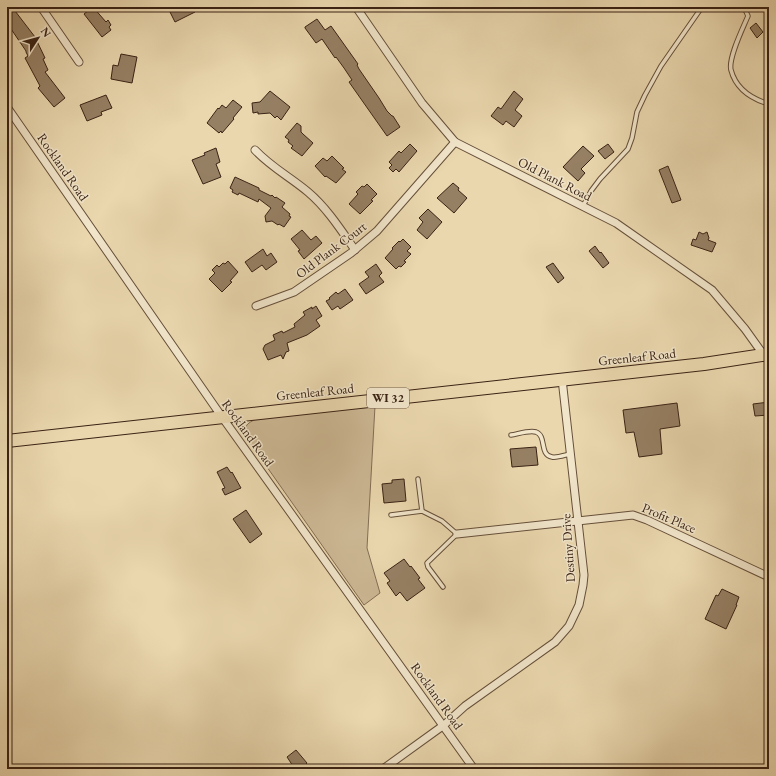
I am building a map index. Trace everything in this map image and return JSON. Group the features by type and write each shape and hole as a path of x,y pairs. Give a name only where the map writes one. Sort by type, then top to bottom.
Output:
{"main road":[{"name":"Greenleaf Road","path":"7,441 562,378 704,364 766,354"}],"street":[{"path":"41,7 80,62"},
{"name":"Old Plank Road","path":"356,7 422,103 455,142 616,223 712,290 766,354"},
{"name":"Rockland Road","path":"7,107 222,417 444,725 474,769"},
{"name":"Old Plank Court","path":"256,306 294,292 355,250 377,231 455,142"},
{"path":"255,150 271,166 309,194 325,209 355,250"},
{"name":"Destiny Drive","path":"383,769 444,725 464,706 550,646 569,626 579,605 583,586 583,567 562,378"},
{"name":"Profit Place","path":"457,534 629,515 638,516 769,577"}],"lane":[{"path":"583,206 591,191 600,179 628,149 632,138 637,112 645,96 662,66 702,7"},
{"path":"744,7 748,16 734,53 731,69 738,84 746,94 756,100 769,104"},
{"path":"510,435 533,432 537,433 542,438 545,452 549,456 553,457 570,454"},
{"path":"418,479 422,511"},
{"path":"391,515 422,511 442,521 457,534 427,563 428,568 443,587"}],"shaded area":[{"path":"375,406 367,548 380,593 364,605 248,440 245,431 249,423 260,417"}],"building":[{"path":"7,7 12,7 35,37 45,58 43,59 48,70 45,72 65,98 54,107 38,88 40,86 25,58 28,56 26,51 7,23"},
{"path":"93,7 106,22 108,20 111,25 109,27 111,30 102,37 84,14"},
{"path":"172,7 192,7 195,12 175,22 169,10 172,9"},
{"path":"317,19 325,30 331,26 358,64 359,69 387,111 393,116 400,127 387,136 349,82 352,80 336,57 335,58 322,39 316,43 305,28"},
{"path":"756,23 763,32 757,38 750,28"},
{"path":"121,54 137,57 132,83 111,79 113,65 118,66"},
{"path":"270,91 290,107 281,120 277,116 275,118 270,113 253,113 252,103 260,102"},
{"path":"514,91 523,99 515,110 522,116 514,127 506,121 503,125 491,116 498,107 501,109"},
{"path":"106,95 112,108 101,112 102,115 87,121 80,105"},
{"path":"233,100 242,107 222,133 221,131 219,133 207,123 218,108 219,109 222,105 226,108"},
{"path":"297,123 301,126 301,132 313,143 302,156 291,148 293,146 285,137"},
{"path":"410,144 417,151 399,172 396,169 393,172 389,168 392,165 389,162 399,151 401,153"},
{"path":"608,144 614,152 605,159 598,151"},
{"path":"583,146 594,156 581,169 585,173 578,181 563,167"},
{"path":"216,148 220,162 216,164 221,177 203,184 192,160 205,155 204,153"},
{"path":"332,156 346,172 336,183 326,176 325,177 315,166 323,158 327,161"},
{"path":"668,166 681,200 672,203 659,170"},
{"path":"235,177 259,188 259,190 271,196 272,195 275,198 276,197 285,203 282,207 290,214 289,216 291,217 284,227 272,221 266,222 265,216 271,208 259,199 258,202 239,193 238,195 232,192 233,190 230,188"},
{"path":"453,183 467,198 454,213 437,198"},
{"path":"367,184 377,194 371,200 373,201 360,214 349,204 358,194 356,192 362,186 364,187"},
{"path":"428,209 442,222 427,239 417,230 423,222 419,218"},
{"path":"302,230 311,240 316,236 322,243 304,259 298,251 300,250 291,239"},
{"path":"699,232 703,234 707,232 709,238 708,240 716,243 712,252 691,245 693,239 696,240"},
{"path":"403,239 411,247 407,251 411,254 404,261 406,262 401,267 399,266 396,269 385,258 393,249 392,248"},
{"path":"595,246 609,263 603,268 589,251"},
{"path":"263,249 267,256 271,253 277,262 266,270 262,265 252,272 245,262"},
{"path":"228,261 238,272 230,281 232,282 222,292 209,279 215,273 212,270 217,265 219,267"},
{"path":"553,263 564,278 558,283 546,267"},
{"path":"376,264 382,273 379,276 384,282 366,294 359,284 369,277 365,272"},
{"path":"345,289 353,300 340,309 338,306 332,310 326,301 336,292 338,294"},
{"path":"316,306 322,316 316,320 320,326 307,335 287,343 289,351 286,352 283,359 281,355 268,360 263,349 265,345 275,340 273,335 282,331 283,333 295,327 294,324 305,315 303,312"},
{"path":"769,402 769,415 755,416 753,404"},
{"path":"677,403 680,426 660,429 662,454 639,457 634,432 626,433 623,410"},
{"path":"536,447 538,465 512,467 510,449"},
{"path":"227,467 231,473 232,472 241,488 225,495 222,489 225,488 217,472"},
{"path":"404,479 406,501 384,503 382,484 392,483 392,480"},
{"path":"246,510 262,534 250,543 233,519"},
{"path":"404,559 420,578 418,579 425,588 407,601 400,592 396,596 387,583 390,581 384,573"},
{"path":"722,589 739,597 726,629 705,619 716,595 718,596"},
{"path":"296,750 307,763 301,769 295,769 287,757"}]}
